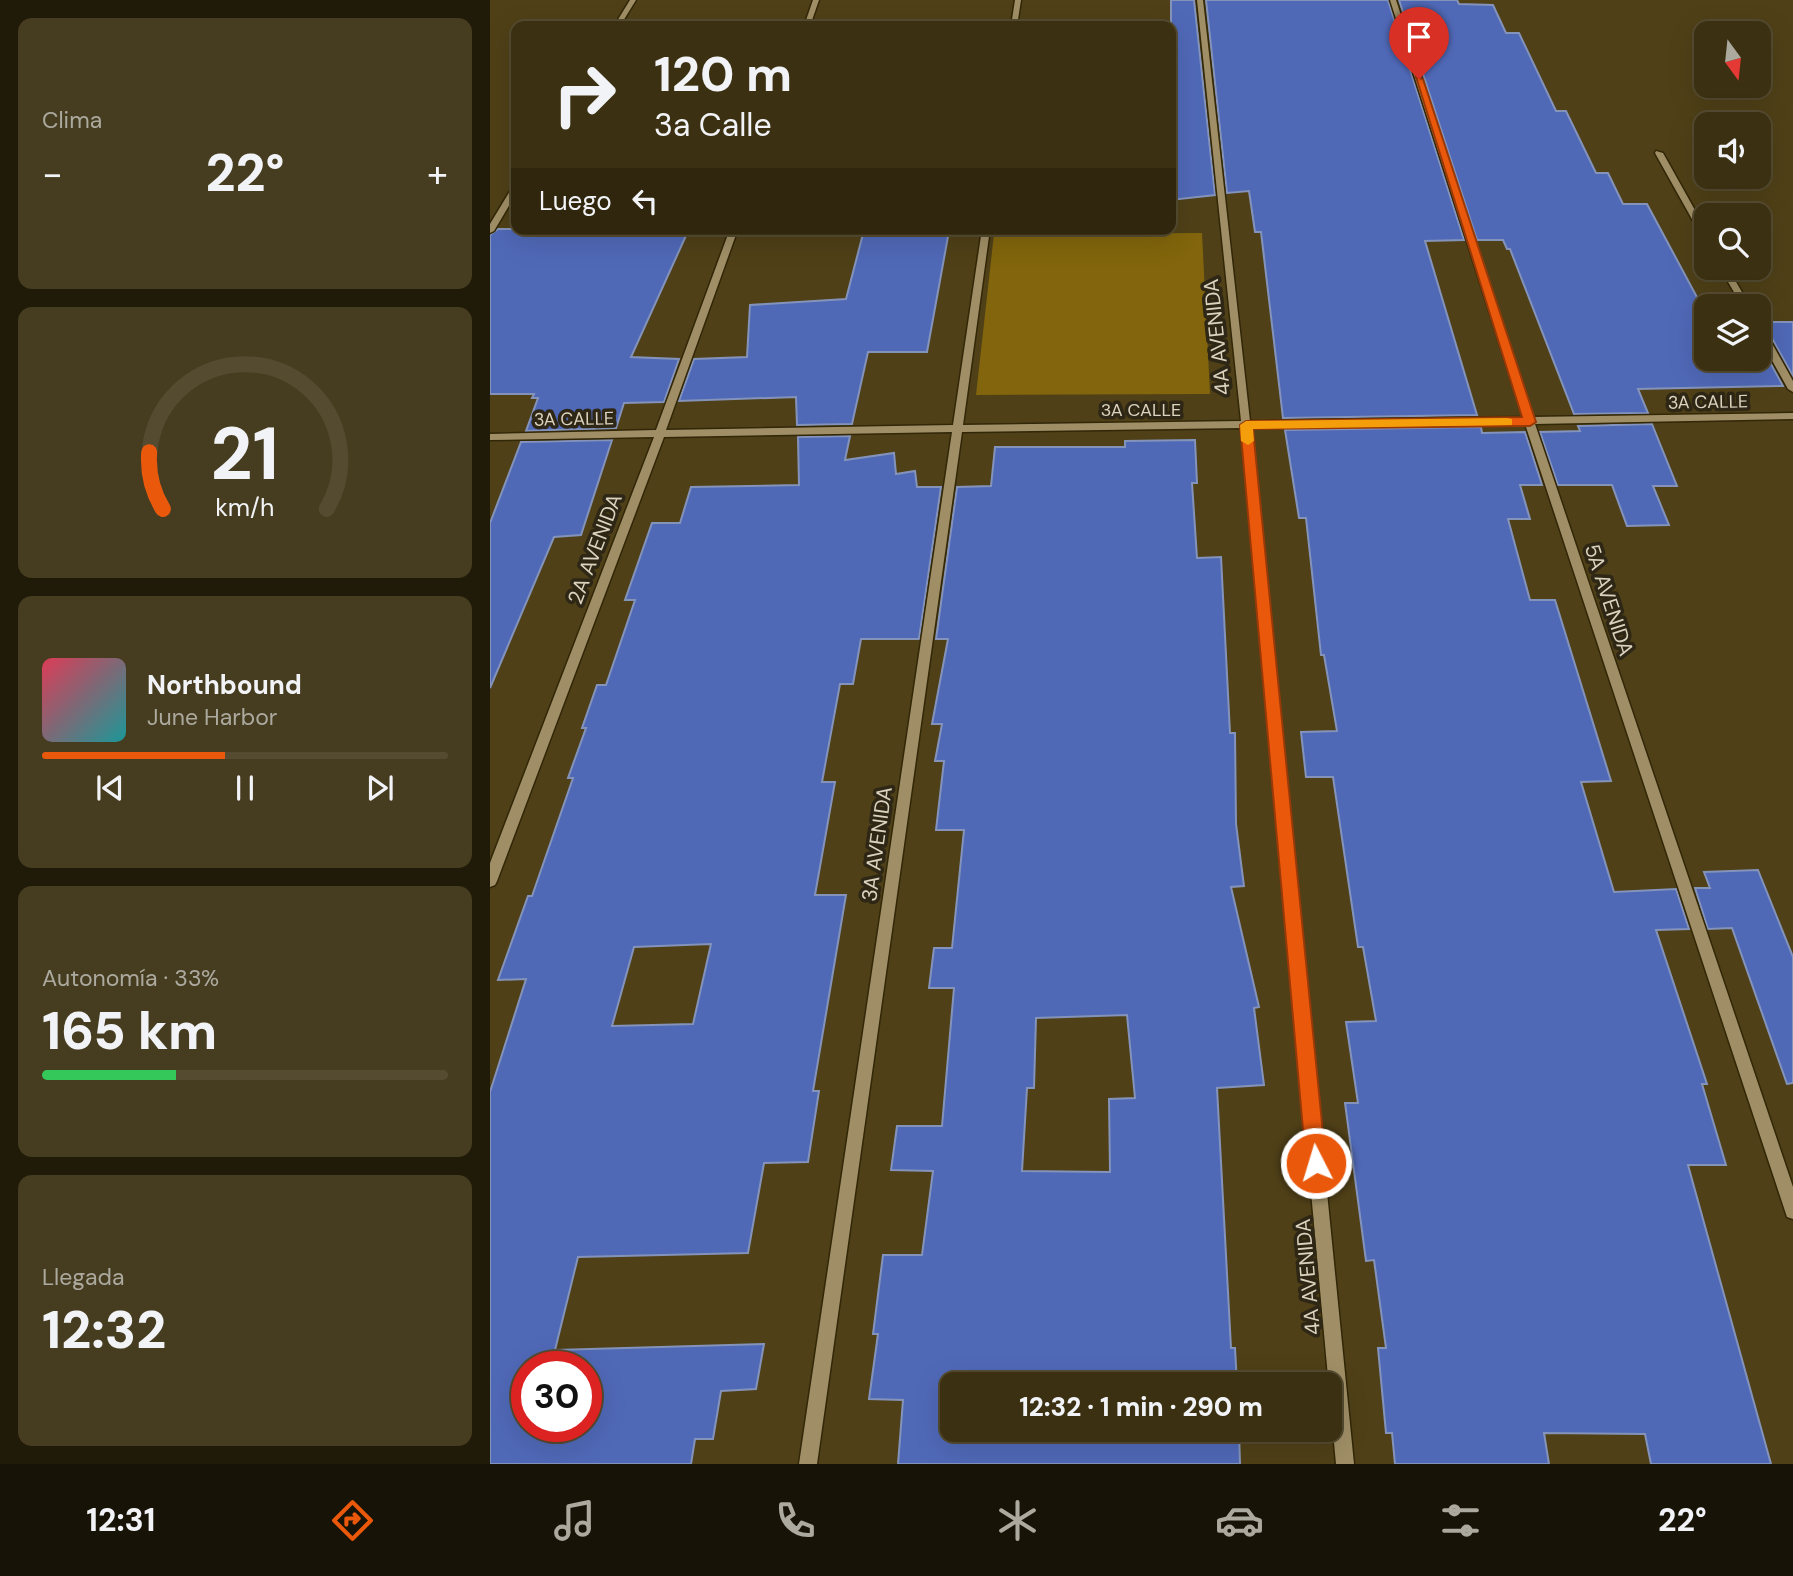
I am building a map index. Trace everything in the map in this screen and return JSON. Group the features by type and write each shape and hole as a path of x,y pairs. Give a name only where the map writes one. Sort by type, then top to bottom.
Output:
{"street":[{"path":"620,21 633,0"},
{"path":"809,21 816,0"},
{"path":"1015,21 1018,0"},
{"name":"4A AVENIDA","path":"1200,0 1246,425 1345,1464"},
{"name":"5A AVENIDA","path":"1393,0 1530,422 1793,1211"},
{"path":"1658,153 1694,216"},
{"path":"490,231 511,196"},
{"name":"2A AVENIDA","path":"490,881 660,433 732,235"},
{"name":"3A AVENIDA","path":"808,1464 985,235"},
{"path":"1771,350 1793,389"},
{"name":"3A CALLE","path":"490,437 959,427 1530,422 1793,416"}],"shaded area":[{"path":"1202,233 1210,394 976,395 994,235"}],"building":[{"path":"1171,0 1194,0 1215,195 1176,199 1176,21 1171,21"},
{"path":"1206,0 1388,0 1464,240 1425,241 1477,415 1283,418 1261,232 1255,232 1249,191 1227,193"},
{"path":"1399,0 1457,0 1459,4 1493,5 1506,33 1519,33 1556,111 1566,111 1596,173 1608,173 1623,204 1647,204 1695,294 1694,371 1771,371 1771,364 1783,386 1638,389 1648,413 1574,414 1510,249 1507,249 1503,240 1477,240"},
{"path":"498,229 511,229 511,235 686,235 631,357 679,359 664,402 624,403 616,428 526,431 538,398 532,398 534,394 490,394 490,235"},
{"path":"863,235 948,235 927,352 868,352 852,424 797,425 796,397 679,401 694,359 747,357 750,305 846,299"},
{"path":"1771,322 1793,322 1793,376 1771,337"},
{"path":"1652,424 1677,486 1653,486 1669,525 1627,526 1612,485 1558,485 1540,432 1580,431 1578,426"},
{"path":"1481,427 1482,433 1525,432 1542,485 1520,485 1530,519 1508,519 1530,600 1555,600 1611,781 1581,782 1614,892 1676,889 1689,929 1656,930 1707,1084 1702,1084 1726,1165 1688,1165 1771,1464 1651,1464 1645,1434 1544,1433 1549,1464 1395,1464 1392,1433 1386,1433 1378,1348 1386,1348 1374,1260 1366,1261 1345,1103 1358,1103 1346,1022 1376,1021 1363,947 1358,947 1333,777 1306,777 1301,732 1337,731 1324,655 1321,655 1306,518 1299,518 1285,430"},
{"path":"850,436 845,460 894,453 896,474 915,471 917,487 941,487 919,639 861,639 853,684 840,684 822,782 835,782 815,895 846,895 813,1091 819,1091 808,1162 764,1163 748,1253 578,1257 555,1350 764,1344 756,1389 721,1391 713,1439 695,1439 691,1464 490,1464 490,1092 526,979 498,980 528,896 532,896 573,778 568,778 586,728 582,728 597,685 606,685 635,600 625,600 652,523 680,523 691,487 799,485 798,437","holes":["711,944 693,1024 612,1026 634,947"]},
{"path":"612,440 581,535 554,537 490,688 490,523 521,442"},
{"path":"1195,440 1197,483 1192,483 1197,558 1221,557 1230,733 1235,733 1236,824 1244,886 1231,887 1259,1007 1254,1008 1264,1085 1217,1088 1231,1348 1235,1348 1236,1372 940,1372 940,1442 1239,1442 1240,1464 898,1464 903,1400 869,1399 878,1334 873,1334 883,1255 922,1255 933,1171 891,1170 897,1126 942,1126 954,988 929,988 934,948 952,948 964,830 936,830 944,761 935,761 942,724 932,724 948,639 936,639 957,487 991,486 995,447 1125,447 1125,441","holes":["1127,1015 1135,1098 1109,1099 1110,1172 1022,1171 1027,1088 1034,1088 1036,1018"]},
{"path":"1758,870 1793,957 1793,1083 1787,1084 1732,928 1708,929 1695,888 1710,888 1704,872"}],"slow traffic":[{"path":"1248,441 1246,425 1507,422"}],"route":[{"path":"1316,1163 1246,425 1530,422 1419,79"}]}
